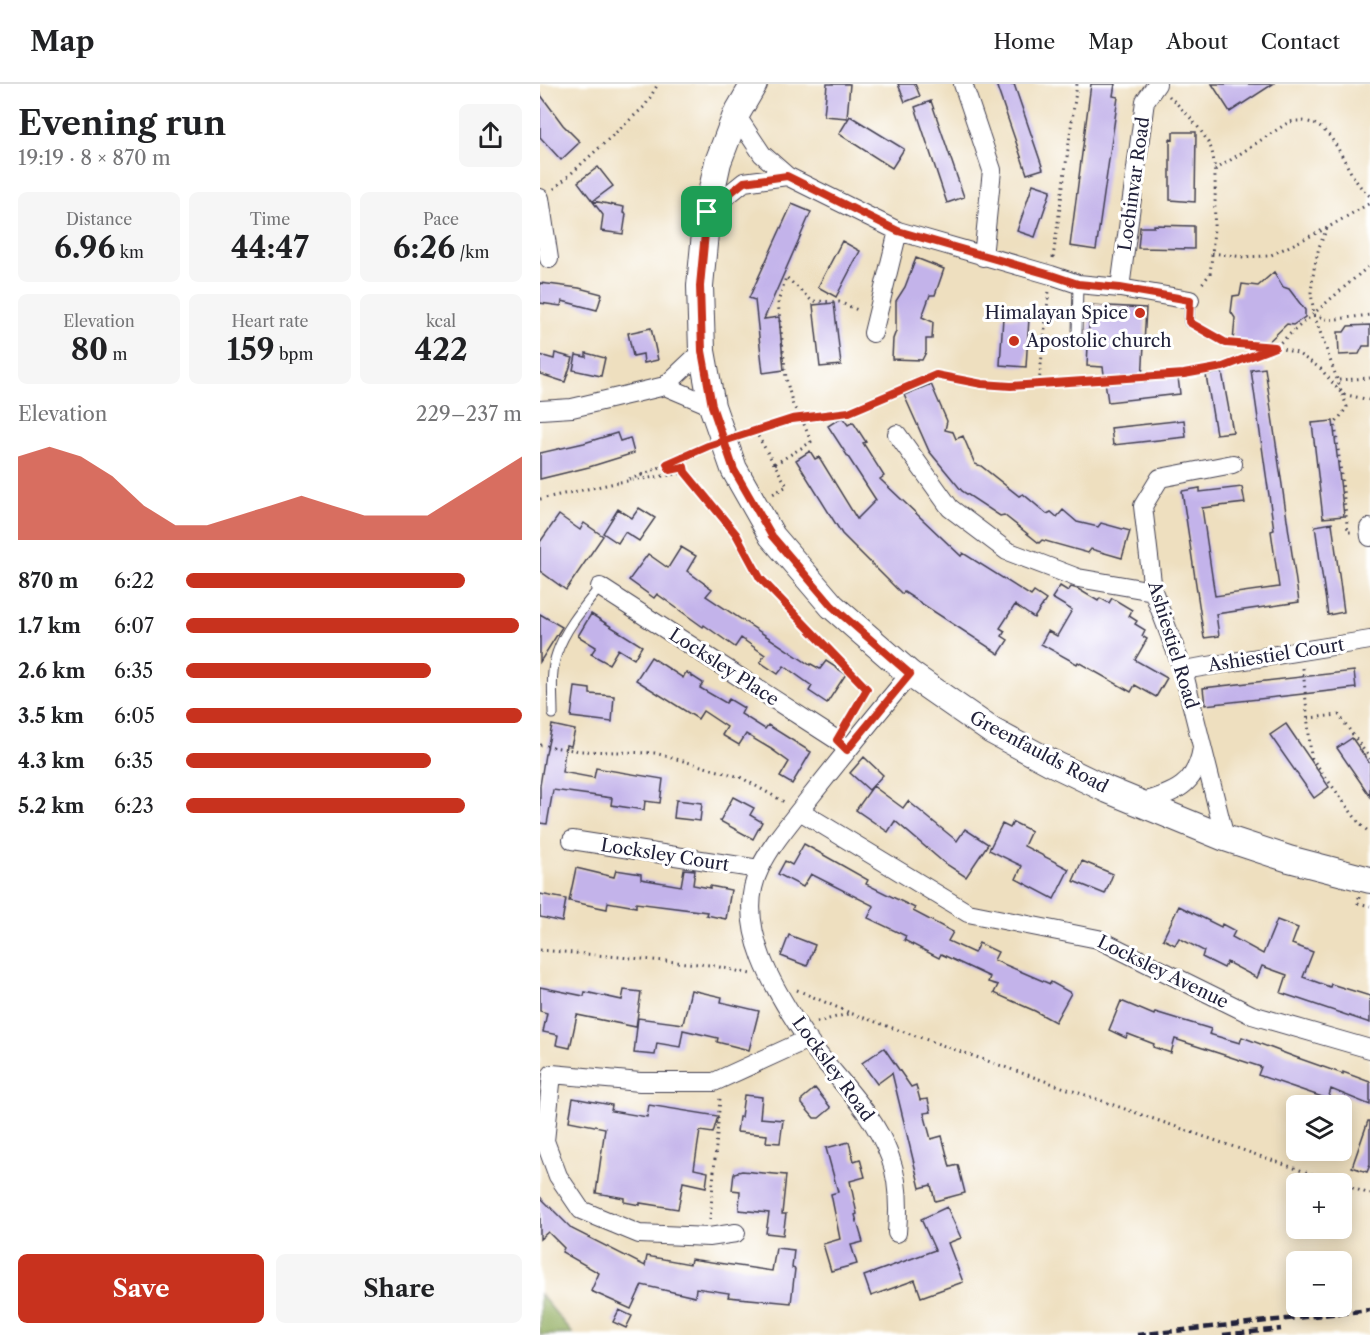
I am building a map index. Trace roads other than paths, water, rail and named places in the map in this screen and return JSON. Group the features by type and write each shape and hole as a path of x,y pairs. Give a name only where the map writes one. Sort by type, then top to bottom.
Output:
{"street":[{"name":"Greenfaulds Road","path":"754,84 736,115 718,162 707,212 700,286 702,351 712,406 734,470 772,536 832,606 910,674 992,731 1108,790 1226,838 1289,859 1370,880"},
{"path":"963,84 992,170 983,257"},
{"name":"Lochinvar Road","path":"1120,288 1145,101 1161,88"},
{"path":"736,115 762,154 787,176 898,231 1078,284 1120,288 1190,300"},
{"path":"707,212 744,182 787,176"},
{"path":"541,199 549,259"},
{"path":"874,326 898,231"},
{"path":"540,410 572,408 665,386 702,351"},
{"path":"665,386 712,406"},
{"path":"897,434 950,508 1007,551 1078,578 1153,591"},
{"name":"Ashiestiel Road","path":"1226,838 1183,670 1153,591 1143,506 1160,478 1233,464"},
{"name":"Locksley Place","path":"600,587 842,745"},
{"name":"Ashiestiel Court","path":"1183,670 1370,640"},
{"name":"Locksley Road","path":"897,1233 900,1203 890,1158 867,1111 804,1032 770,979 753,934 752,898 759,869 773,845 800,811 842,745 910,674"},
{"path":"1140,803 1180,789 1200,760 1202,746"},
{"name":"Locksley Avenue","path":"800,811 968,913 1098,939 1252,1015 1370,1049"},
{"name":"Locksley Court","path":"572,840 759,869"},
{"path":"735,1233 709,1236 639,1234 581,1210 558,1176 545,1141 546,1072 640,1082 714,1082 804,1032"}],"lane":[{"path":"1077,334 1078,284"},
{"path":"1189,322 1190,300"},
{"path":"553,714 553,670 557,654 576,619 600,587"}],"railway":[{"path":"1137,1335 1370,1310"},
{"path":"1223,1335 1281,1329"}],"place":[{"name":"Himalayan Spice","path":"1140,313"},
{"name":"Apostolic church","path":"1014,341"}]}
